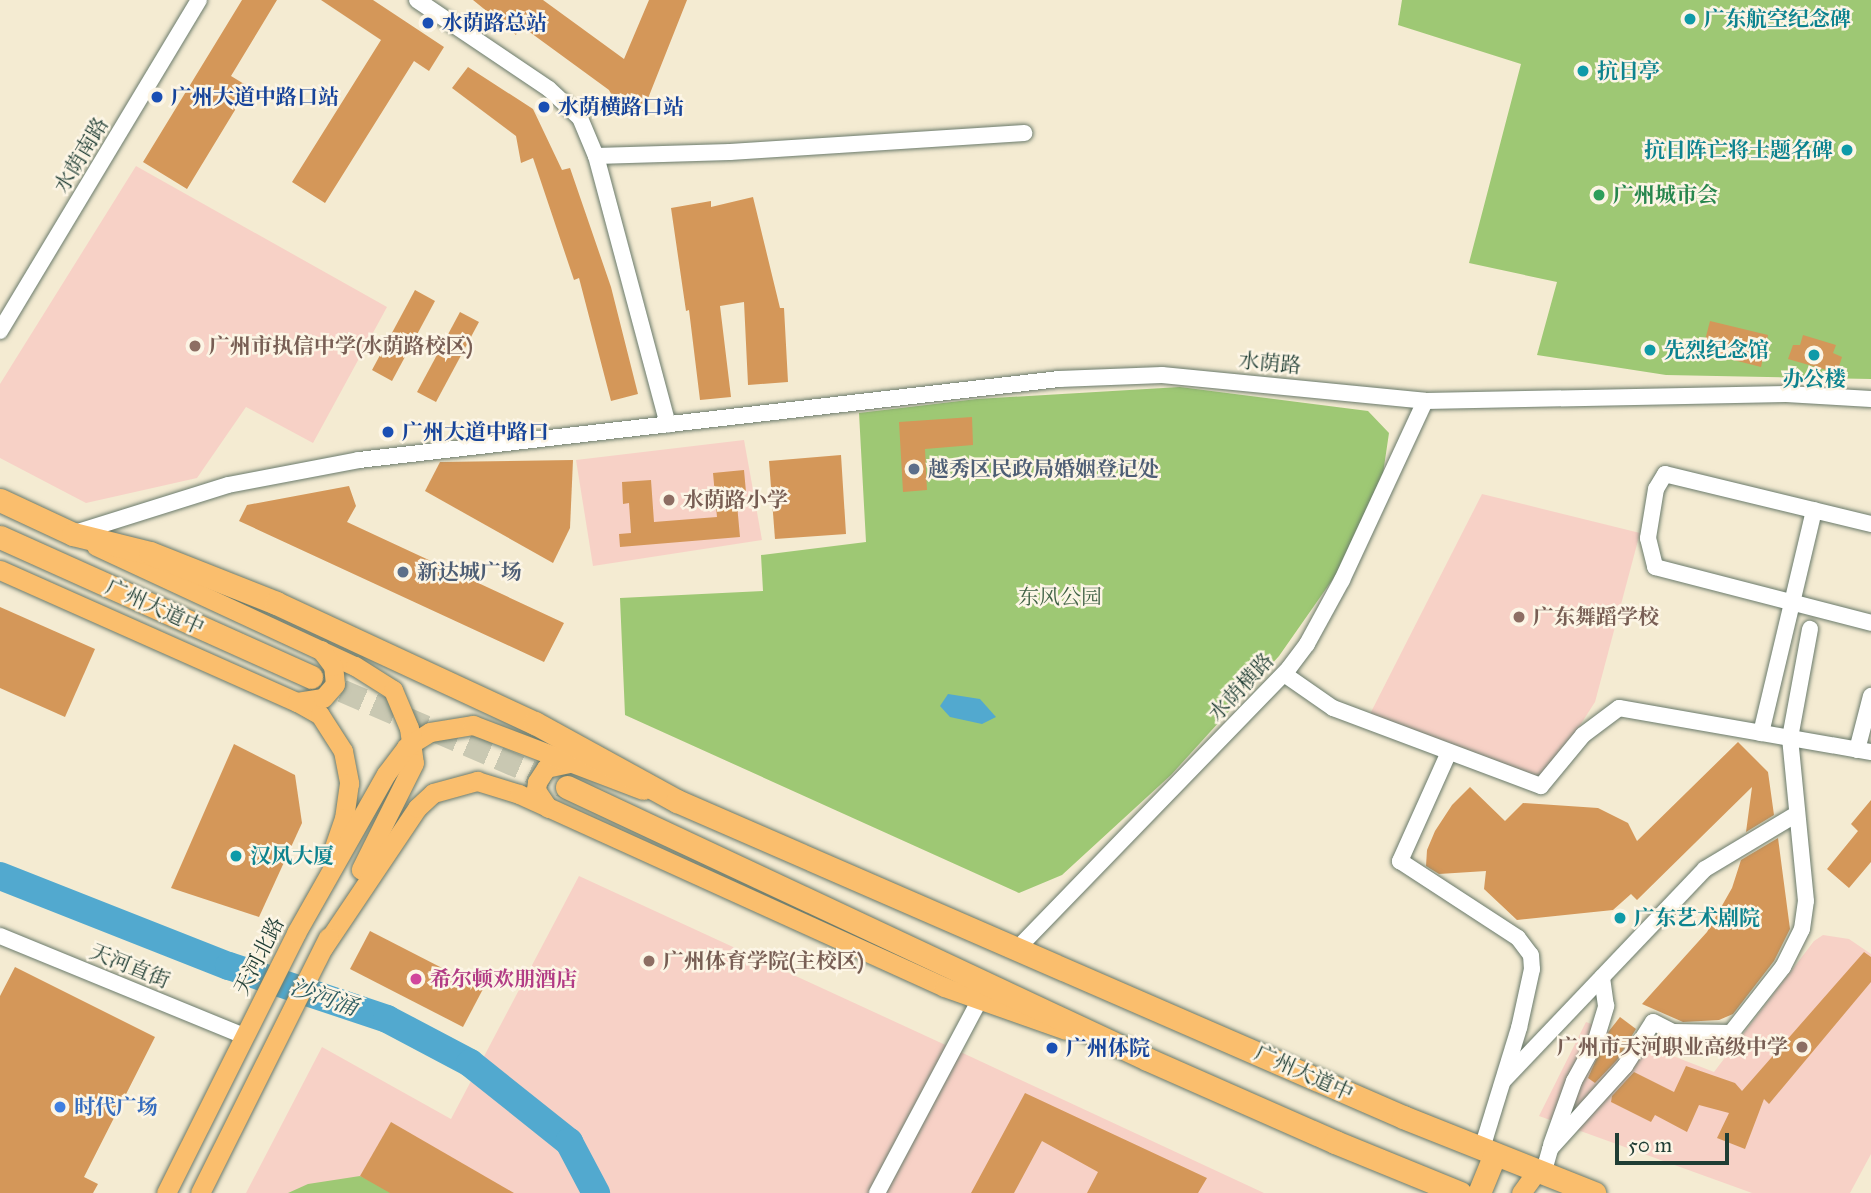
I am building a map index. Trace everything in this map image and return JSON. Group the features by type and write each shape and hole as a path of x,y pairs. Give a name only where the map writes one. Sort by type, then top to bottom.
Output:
{"highway":[{"path":"0,500 73,534"},
{"name":"广州大道中","path":"73,534 150,553 369,645 535,723 677,801 1016,950 1489,1151 1536,1179 1590,1192"},
{"name":"广州大道中","path":"0,537 310,677"},
{"path":"567,788 1279,1119 1460,1193"},
{"path":"1479,1193 1489,1151"}],"main road":[{"path":"73,534 378,678 393,690 405,713 412,772 200,1193"},
{"path":"0,570 297,702 320,715 329,726 343,751 349,783 344,817 333,851 296,933"},
{"path":"297,702 323,698 335,684 333,666 321,650"},
{"path":"410,749 430,732 473,726 677,801"},
{"name":"天河北路","path":"166,1193 296,933 386,774 410,749"},
{"path":"548,808 536,790 537,782 546,768 570,763"},
{"path":"323,948 417,808 433,793 477,781 519,793 979,1001 1116,1045"},
{"path":"1521,1193 1536,1179"}],"street":[{"name":"水荫南路","path":"0,331 199,0"},
{"path":"417,0 549,89 580,118 596,156 668,424"},
{"path":"596,156 730,152 1024,133"},
{"name":"水荫路","path":"73,534 228,485 359,460 998,384 1162,374 1425,401 1786,394 1871,399"},
{"name":"水荫横路","path":"1016,950 1283,674 1307,644 1342,580 1425,401"},
{"path":"1871,524 1664,474 1656,489 1648,538 1655,567 1871,622"},
{"path":"1761,733 1814,510"},
{"path":"1550,1149 1625,1066 1653,1022 1673,1032 1731,1033 1761,999 1783,967 1802,929 1807,901 1790,738 1810,629"},
{"path":"1283,674 1333,708 1541,786 1583,735 1619,708 1864,751 1871,696"},
{"path":"1449,752 1400,861 1511,932 1531,954 1532,969 1520,1028 1501,1083 1489,1151"},
{"path":"1501,1083 1705,869 1796,815"},
{"name":"天河直街","path":"0,936 244,1035"},
{"path":"1536,1179 1550,1149 1574,1081 1595,1043 1606,1006 1602,977"},
{"path":"877,1193 979,1001"}],"shaded area":[{"name":"广州市执信中学(水荫路校区)","path":"136,166 387,307 313,443 246,407 197,478 86,503 0,458 0,384"},
{"name":"水荫路小学","path":"744,440 762,540 593,566 576,460"},
{"name":"广东舞蹈学校","path":"1482,494 1640,533 1595,702 1545,780 1368,718"},
{"name":"广州体育学院(主校区)","path":"579,876 1264,1193 246,1193 322,1047 451,1119"},
{"name":"广州市天河职业高级中学","path":"1823,935 1849,939 1871,954 1871,1154 1850,1193 1752,1193 1539,1116 1586,1022 1714,1072 1814,941"}],"green space":[{"path":"1402,0 1871,0 1871,379 1666,375 1537,355 1557,282 1469,263 1521,64 1398,25"},
{"name":"东风公园","path":"1180,387 1368,411 1389,433 1381,487 1342,566 1279,656 1171,775 1062,875 1019,893 625,715 620,598 763,591 761,555 866,542 859,413 977,399"},
{"path":"360,1176 397,1193 288,1193 308,1184"}],"water":[{"path":"948,694 980,699 996,717 982,724 950,717 940,706"}],"building":[{"path":"242,0 277,0 231,76 249,87 187,189 143,162"},
{"path":"321,0 373,0 444,47 429,71 414,61 325,203 292,182 381,40"},
{"path":"473,0 543,0 624,59 649,0 687,0 643,111 633,111 616,102 609,90 520,25 516,35"},
{"path":"468,67 533,109 562,170 570,168 611,287 638,394 611,401 579,278 574,280 533,158 521,163 516,136 452,88"},
{"path":"753,197 780,308 784,308 788,382 748,385 744,302 720,306 731,397 700,400 689,310 686,311 671,208 711,201 711,207"},
{"path":"415,290 435,301 392,381 372,370"},
{"path":"460,312 479,322 436,402 417,392"},
{"path":"1710,321 1768,335 1761,367 1702,352"},
{"name":"办公楼","path":"1803,335 1836,345 1833,353 1842,357 1837,373 1788,359 1793,345 1800,345"},
{"name":"越秀区民政局婚姻登记处","path":"972,417 973,445 925,449 927,490 903,492 899,422"},
{"path":"841,455 846,534 775,539 769,461"},
{"path":"573,460 570,528 553,563 425,491 440,462"},
{"path":"744,470 746,492 736,493 740,537 620,547 619,534 631,533 629,503 623,504 622,482 651,480 654,522 717,517 713,473"},
{"name":"新达城广场","path":"349,486 356,506 347,522 564,623 544,662 239,521 247,505"},
{"path":"0,607 95,649 65,717 0,688"},
{"path":"1738,742 1768,772 1774,815 1746,832 1752,787 1637,900 1631,894 1613,910 1517,920 1484,889 1486,871 1439,874 1426,866 1427,850 1435,831 1452,805 1470,787 1505,821 1523,803 1598,808 1628,823 1637,841"},
{"name":"汉风大厦","path":"234,744 295,775 302,823 259,917 171,888"},
{"path":"1871,800 1871,862 1849,888 1827,869 1858,831 1851,824"},
{"path":"1778,838 1790,929 1774,961 1733,1014 1719,1020 1683,1022 1642,1004 1707,932 1732,888 1741,860"},
{"name":"希尔顿欢朋酒店","path":"370,931 483,989 463,1027 350,969"},
{"path":"1864,952 1871,957 1871,982 1769,1104 1764,1099 1745,1149 1717,1138 1729,1113 1699,1105 1687,1132 1655,1115 1651,1122 1611,1102 1612,1096 1634,1072 1674,1092 1686,1066 1735,1083 1742,1091"},
{"name":"时代广场","path":"15,967 155,1037 84,1177 98,1184 93,1193 0,1193 0,996"},
{"path":"1620,1017 1636,1029 1617,1060 1595,1083 1588,1078 1609,1031"},
{"path":"1025,1093 1207,1178 1198,1193 1087,1193 1098,1172 1042,1141 1014,1193 971,1193"},
{"path":"391,1122 514,1193 390,1193 360,1176"}],"waterway":[{"name":"沙河涌","path":"0,876 229,966 387,1019 470,1063 569,1142 596,1193"}],"tunnel":[{"path":"311,677 567,787"}],"place":[{"name":"广东航空纪念碑","path":"1690,19"},
{"name":"水荫路总站","path":"428,23"},
{"name":"抗日亭","path":"1583,71"},
{"name":"广州大道中路口站","path":"157,97"},
{"name":"水荫横路口站","path":"544,107"},
{"name":"抗日阵亡将士题名碑","path":"1847,150"},
{"name":"广州城市会","path":"1599,195"},
{"name":"广州市执信中学(水荫路校区)","path":"195,346"},
{"name":"先烈纪念馆","path":"1650,350"},
{"name":"办公楼","path":"1814,355"},
{"name":"广州大道中路口","path":"388,432"},
{"name":"越秀区民政局婚姻登记处","path":"914,469"},
{"name":"水荫路小学","path":"669,500"},
{"name":"新达城广场","path":"403,572"},
{"name":"广东舞蹈学校","path":"1519,617"},
{"name":"汉风大厦","path":"236,856"},
{"name":"广东艺术剧院","path":"1620,918"},
{"name":"广州体育学院(主校区)","path":"649,961"},
{"name":"希尔顿欢朋酒店","path":"416,979"},
{"name":"广州市天河职业高级中学","path":"1802,1047"},
{"name":"广州体院","path":"1052,1048"},
{"name":"时代广场","path":"60,1107"}]}
